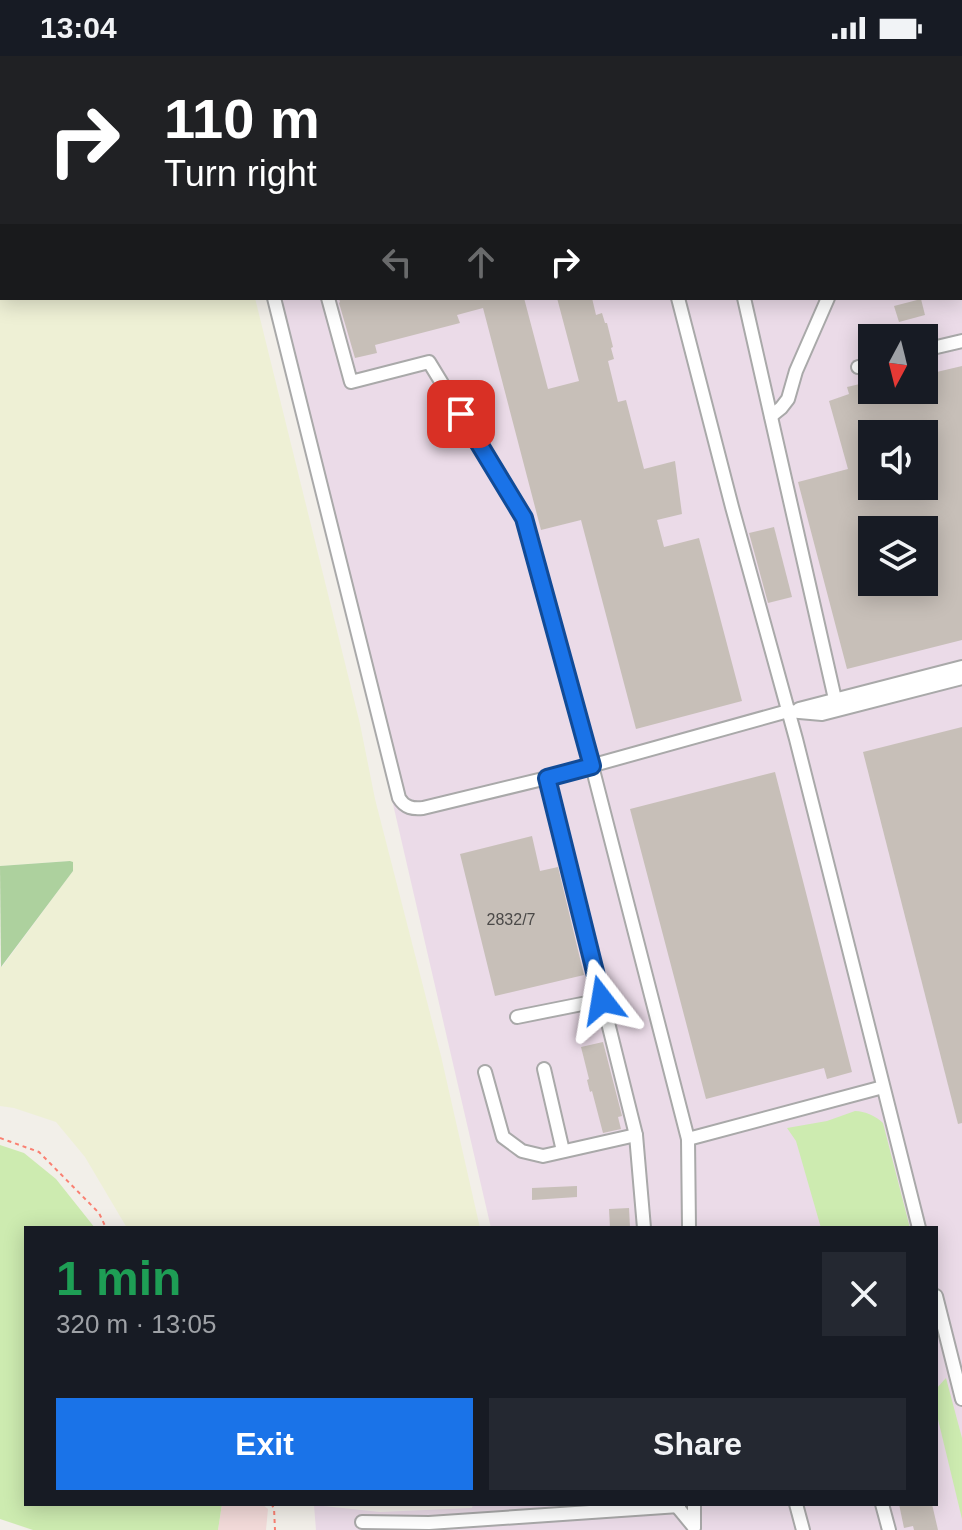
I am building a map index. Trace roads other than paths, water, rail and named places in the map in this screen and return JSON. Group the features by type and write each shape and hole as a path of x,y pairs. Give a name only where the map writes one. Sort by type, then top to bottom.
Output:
{"street":[{"path":"274,300 392,777 399,798 405,805 423,808 547,778 788,711 962,667"},
{"path":"329,300 351,382 429,362 524,518 592,766 688,1139 689,1226"},
{"path":"679,300 788,711 918,1226"},
{"path":"744,300 835,699"},
{"path":"771,416 788,399 796,371 827,300"},
{"path":"938,347 962,341"},
{"path":"788,711 822,714 962,678"},
{"path":"547,778 636,1135 644,1226"},
{"path":"517,1017 602,1000"},
{"path":"544,1069 563,1151"},
{"path":"485,1072 503,1137 522,1151 543,1156 636,1135"},
{"path":"688,1139 883,1087"},
{"path":"938,1304 962,1399"},
{"path":"362,1522 429,1523 663,1506"},
{"path":"678,1506 694,1528"},
{"path":"694,1528 697,1506"},
{"path":"797,1506 803,1530"},
{"path":"883,1506 889,1530"}]}
